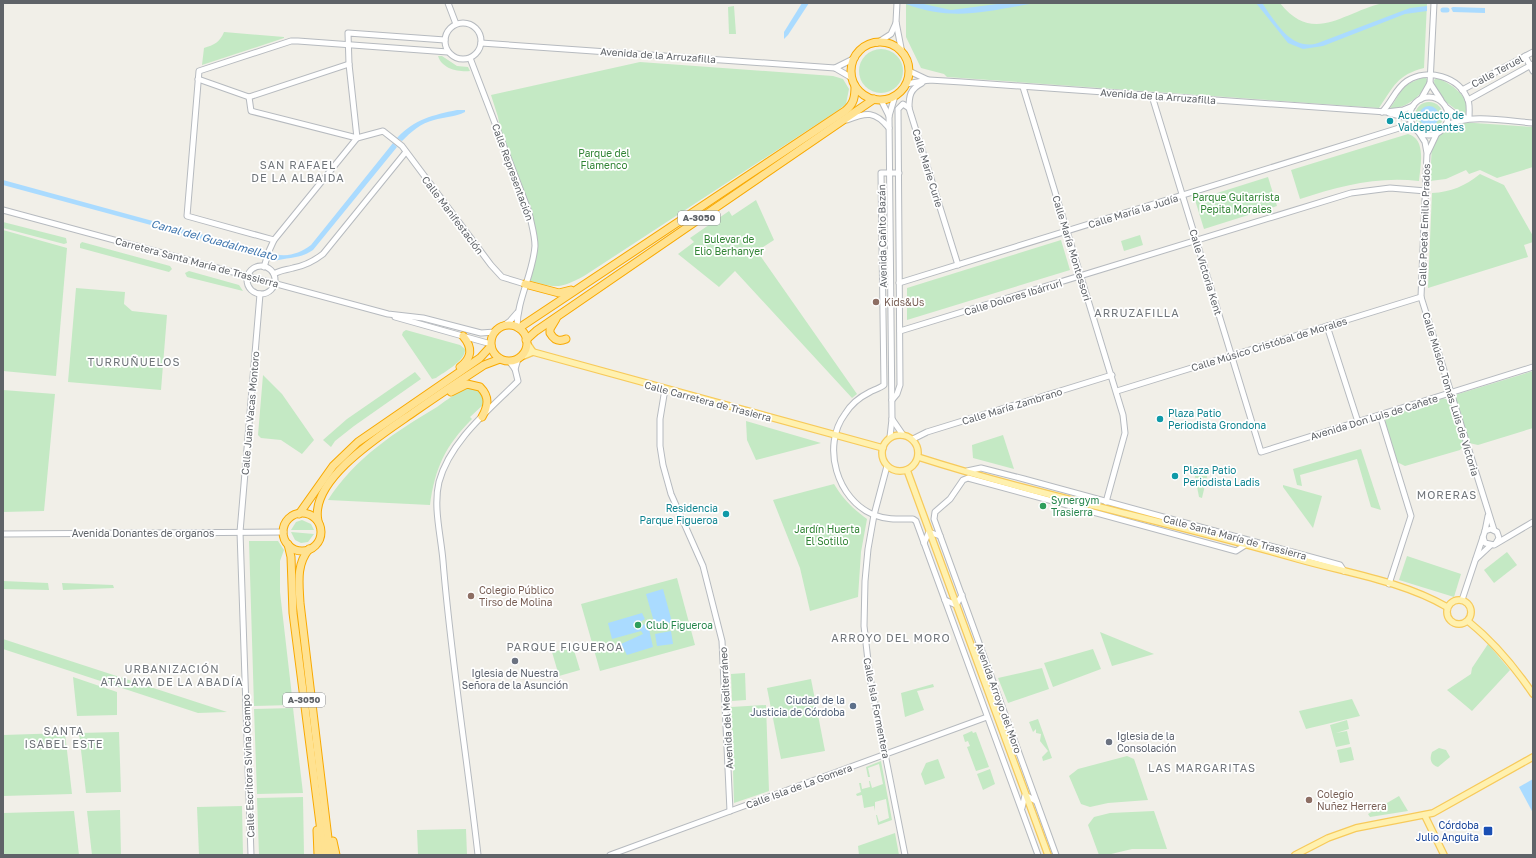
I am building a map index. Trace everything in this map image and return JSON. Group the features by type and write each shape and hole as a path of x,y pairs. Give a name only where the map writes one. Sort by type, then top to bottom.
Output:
{"highway":[{"path":"877,42 891,44 902,53 907,61 909,71 906,84 895,96 877,100 861,93 855,86 851,70 855,58 859,52 867,46 877,42"},
{"name":"A-3050","path":"518,328 845,111 851,106 855,99 855,86"},
{"name":"A-3050","path":"519,358 525,350 527,341 532,333 842,122 877,100"},
{"path":"525,284 559,293 575,289"},
{"path":"561,314 553,324 550,333 556,340 566,339"},
{"path":"284,532 288,520 298,514 308,503 328,472 348,451 367,434 484,355 491,345 495,332 503,326 511,325 524,333 527,341"},
{"path":"420,399 467,361 471,349 469,342 463,336"},
{"path":"491,345 494,354 500,359 509,361 519,358"},
{"name":"A-3050","path":"324,855 299,589 301,563 309,549 314,546 320,537 320,526 316,514 318,503 340,470 371,442 484,365 500,359"},
{"path":"412,414 462,386 472,384 480,387 486,394 487,407 482,417"},
{"path":"298,514 307,514 318,521"},
{"name":"A-3050","path":"284,532 291,557 293,613 318,786 330,855"},
{"path":"288,544 298,550 309,549"},
{"path":"318,786 318,855"},
{"path":"318,786 336,855"}],"main road":[{"path":"519,358 533,352 527,341"},
{"name":"Calle Carretera de Trasierra","path":"533,352 665,390 883,448"},
{"path":"903,435 912,439 918,446 918,458 914,466 907,470 895,470 887,466 883,457 883,448 890,437 903,435"},
{"name":"Calle Santa María de Trassierra","path":"918,458 1079,502 1247,544 1344,571 1412,591 1447,607"},
{"name":"Avenida Arroyo del Moro","path":"907,470 1025,796 1048,855"},
{"path":"1462,600 1469,604 1472,610 1472,616 1469,622 1462,624 1449,620 1447,616 1447,607 1450,603 1462,600"},
{"path":"1469,622 1496,645 1512,663 1533,694"},
{"path":"1295,855 1321,840 1352,829 1425,816 1433,813 1533,757"},
{"path":"1425,816 1444,855"}],"street":[{"path":"448,3 456,24"},
{"path":"897,3 896,22 902,53"},
{"path":"1434,3 1430,83 1421,99 1413,106 1412,121 1418,131 1424,134 1437,133 1455,120 1469,118 1533,123"},
{"path":"877,42 891,34 896,22"},
{"path":"274,240 187,216 199,71 291,41 448,52 458,59 470,58 478,51 481,43 480,34 474,26 464,23 456,24 448,30 444,40 448,52"},
{"path":"264,267 268,251 274,240 357,138 347,44 348,33 444,40"},
{"name":"Avenida de la Arruzafilla","path":"481,43 835,68 852,78"},
{"name":"Calle Teruel","path":"1462,90 1533,52"},
{"path":"1525,56 1532,67"},
{"name":"Calle Representación","path":"470,58 530,218 535,247 517,312 510,322 503,326"},
{"path":"835,68 855,58"},
{"path":"198,79 249,97 349,64"},
{"name":"Calle Teruel","path":"1468,100 1532,67"},
{"name":"Avenida de la Arruzafilla","path":"909,71 929,80"},
{"path":"1384,112 1398,89 1406,82 1420,76 1431,74 1448,79 1462,90 1468,100 1469,118"},
{"name":"Avenida de la Arruzafilla","path":"906,84 929,80 1384,112 1403,110 1413,106"},
{"name":"Calle Marie Curie","path":"929,80 912,90 909,97 909,108 958,265"},
{"path":"1430,83 1447,108 1456,114 1469,118"},
{"name":"Calle María Montessori","path":"1023,87 1112,375 1125,428 1106,502"},
{"name":"Avenida Cañito Bazán","path":"890,437 892,400 889,116 895,96"},
{"name":"Calle Victoria Kent","path":"1152,96 1261,452"},
{"path":"249,97 251,111 357,138"},
{"path":"1421,99 1432,97 1441,101"},
{"name":"Avenida Cañito Bazán","path":"877,100 889,116"},
{"name":"Avenida Cañito Bazán","path":"892,400 897,394 900,385 898,109 902,104 909,108"},
{"path":"1446,126 1448,120 1447,108"},
{"name":"Avenida de la Arruzafilla","path":"1384,112 1412,121"},
{"path":"842,122 867,114 881,119 889,128"},
{"name":"Calle María la Judía","path":"899,283 1182,195 1412,121"},
{"name":"Calle Poeta Emilio Prados","path":"1418,131 1425,142 1427,152 1421,297"},
{"name":"Calle Manifestación","path":"357,138 384,132 402,146 482,254 502,277 525,284"},
{"name":"Calle Poeta Emilio Prados","path":"1427,152 1437,133"},
{"path":"274,274 279,270 294,268 317,259 405,152"},
{"name":"Avenida Cañito Bazán","path":"835,435 841,419 854,403 882,387 884,384 881,173 898,173"},
{"name":"Calle Dolores Ibárruri","path":"900,331 1351,194 1390,188 1426,191"},
{"name":"Carretera Santa María de Trassierra","path":"3,210 390,315"},
{"path":"264,267 274,274 276,284 270,292 260,294 253,292 248,288 246,276 252,268 264,267"},
{"name":"Calle Juan Vacas Montoro","path":"240,532 260,294"},
{"name":"Calle Músico Cristóbal de Morales","path":"1116,391 1421,297"},
{"name":"Calle Músico Tomás Luis de Victoria","path":"1421,297 1488,514 1496,531"},
{"path":"883,309 891,317 900,308"},
{"name":"Calle Representación","path":"517,312 518,328"},
{"path":"390,315 423,318 481,333 495,332"},
{"path":"390,315 491,345"},
{"path":"1327,326 1358,422"},
{"path":"515,370 519,358"},
{"path":"478,855 437,506 439,483 454,450 482,417 518,381 515,370 509,361"},
{"name":"Avenida Don Luis de Cañete","path":"1261,452 1533,367"},
{"name":"Calle María Zambrano","path":"912,439 927,432 1112,375"},
{"name":"Avenida del Mediterráneo","path":"665,390 660,420 660,446 663,465 670,494 703,566 722,641 730,811"},
{"path":"1380,415 1411,516 1389,584"},
{"path":"892,419 903,435"},
{"path":"835,435 834,454 839,479 855,502 874,515"},
{"name":"Calle Isla Formentera","path":"887,466 874,515 865,581 864,626 870,678 905,855"},
{"name":"Calle Santa María de Trassierra","path":"967,471 981,468 1340,565 1344,571"},
{"name":"Calle Santa María de Trassierra","path":"974,473 987,483 1236,551 1247,544"},
{"name":"Avenida Arroyo del Moro","path":"987,483 965,479 950,499 935,512 934,516 1055,855"},
{"path":"1084,510 1079,502 1089,497"},
{"path":"1118,519 1129,515 1124,506"},
{"name":"Calle Músico Tomás Luis de Victoria","path":"1485,531 1488,514"},
{"name":"Avenida Arroyo del Moro","path":"874,515 892,519 913,519 916,521 1038,855"},
{"path":"1483,537 1485,543 1493,544 1509,537 1533,522"},
{"path":"1462,600 1485,531 1496,531 1509,537"},
{"path":"1475,559 1499,538 1496,531"},
{"name":"Calle Escritora Sivina Ocampo","path":"240,532 251,855"},
{"name":"Avenida Donantes de organos","path":"3,534 284,532"},
{"path":"924,543 929,532 940,536"},
{"path":"945,600 956,604 962,596"},
{"name":"Calle Isla de La Gomera","path":"610,855 987,717"},
{"name":"Avenida Arroyo del Moro","path":"1003,759 1013,761"},
{"path":"1021,809 1025,796 1036,801"}],"green space":[{"path":"1389,2 1427,3 1424,68 1408,74 1397,82 1379,108 947,77 944,74 921,68 906,37 906,3 1280,3 1293,16 1305,22 1317,24 1330,22 1369,7"},
{"path":"734,6 736,34 729,34 728,7"},
{"path":"224,32 284,38 202,65 204,48 216,43"},
{"path":"877,49 885,49 890,50 897,55 902,62 902,80 897,87 890,92 877,93 869,90 862,83 859,75 859,67 862,59 869,52"},
{"path":"438,56 442,56 457,66 468,67 470,71 451,69 443,64"},
{"name":"Parque del Flamenco","path":"640,62 833,76 843,79 849,89 846,104 837,111 584,276 558,286 530,281 536,250 520,184 500,128 491,95"},
{"path":"1422,78 1426,78 1428,81 1418,96 1402,107 1390,108 1405,87"},
{"path":"1437,78 1448,83 1458,91 1465,101 1467,107 1466,114 1451,106 1441,96 1435,85 1434,80"},
{"path":"1429,102 1439,106 1443,116 1439,126 1429,130 1419,126 1415,116 1419,106"},
{"path":"1460,122 1533,127 1533,167 1497,178 1480,170 1469,174 1466,170 1446,179 1430,181 1432,144 1435,138 1445,132 1449,125"},
{"name":"Parque Guitarrista Pepita Morales","path":"1408,134 1418,141 1420,147 1421,161 1419,181 1389,180 1359,183 1300,199 1291,170"},
{"path":"1480,174 1504,185 1533,236 1533,242 1524,245 1528,257 1428,288 1432,193 1458,188"},
{"name":"Parque Guitarrista Pepita Morales","path":"1268,177 1277,206 1204,229 1195,200"},
{"name":"Bulevar de Elio Berhanyer","path":"756,200 774,240 757,251 857,394 852,398 735,271 719,287 678,254 694,242 690,238 729,211 732,216"},
{"path":"3,222 66,238 67,243 64,244 3,228"},
{"path":"3,230 67,248 56,376 3,371"},
{"path":"1140,235 1143,245 1124,251 1121,241"},
{"path":"1061,240 1070,270 907,320 907,288"},
{"path":"82,242 170,266 172,269 169,272 80,248 80,244"},
{"path":"189,271 239,285 243,291 187,277 185,273"},
{"path":"76,288 125,292 124,304 132,311 167,315 161,390 68,382"},
{"path":"406,330 460,345 465,349 462,358 454,366 432,379 402,335"},
{"path":"1533,371 1533,428 1478,445 1469,443 1454,397 1455,395"},
{"path":"415,372 421,379 354,426 335,441 331,447 323,440 347,419"},
{"path":"263,375 282,394 314,440 302,454 281,440 261,438 258,435"},
{"path":"471,387 482,393 484,404 470,417 472,419 448,448 438,469 430,505 328,500 351,471 377,447 391,436 462,390"},
{"path":"3,390 55,394 44,511 3,512"},
{"path":"1443,398 1451,401 1465,444 1460,450 1405,466 1397,462 1385,423 1386,416"},
{"path":"746,421 821,443 756,460 747,440"},
{"path":"1003,435 1014,469 973,458 972,445"},
{"path":"1361,449 1381,510 1371,507 1357,459 1300,475 1302,486 1297,485 1293,469"},
{"path":"1193,466 1209,468 1202,498 1199,497"},
{"name":"Jardín Huerta El Sotillo","path":"834,484 849,503 867,519 861,552 858,597 810,611 800,568 773,500"},
{"path":"1283,485 1322,496 1313,528 1283,487"},
{"path":"302,520 311,524 314,530 291,530 296,522"},
{"path":"291,532 314,534 308,542 301,543 295,540"},
{"path":"249,541 278,541 284,550 280,561 280,592 293,705 254,706"},
{"path":"1507,552 1517,565 1494,583 1484,570"},
{"path":"1407,556 1461,574 1454,597 1399,580"},
{"name":"Club Figueroa","path":"677,578 695,645 600,671 581,604"},
{"path":"3,581 48,583 49,590 3,589"},
{"path":"62,583 113,585 114,588 63,590"},
{"path":"1100,632 1154,654 1112,666"},
{"path":"3,639 227,712 198,713 3,649"},
{"path":"1488,644 1510,670 1472,711 1447,690 1471,674 1472,668"},
{"path":"573,647 580,670 559,676 552,652"},
{"path":"1093,649 1101,669 1053,687 1044,663"},
{"path":"1042,668 1049,689 1008,703 998,678"},
{"path":"745,673 746,700 732,701 731,674"},
{"path":"73,677 117,692 117,715 77,716"},
{"path":"811,679 825,751 781,759 767,688"},
{"path":"933,684 934,687 917,691 924,710 905,717 901,693"},
{"path":"1352,699 1360,716 1306,729 1299,711"},
{"path":"766,705 769,791 734,803 731,707"},
{"path":"293,708 303,793 257,794 254,709"},
{"path":"1038,719 1052,758 1043,761 1042,757 1048,751 1040,741 1041,734 1036,733 1036,729 1033,732 1029,722"},
{"path":"1347,720 1349,729 1336,733 1347,731 1350,744 1336,747 1330,725"},
{"path":"972,731 973,733 976,732 989,767 976,771 967,747 970,746 968,741 965,742 963,735"},
{"path":"119,732 121,792 86,793 79,733"},
{"path":"65,733 72,794 3,796 3,735"},
{"path":"1351,747 1354,760 1340,763 1337,750"},
{"path":"1439,748 1446,750 1450,757 1438,767 1432,763 1431,757 1432,752"},
{"path":"1127,756 1134,759 1148,800 1108,803 1090,807 1081,804 1069,776 1078,769"},
{"path":"938,759 945,778 925,785 921,774 926,763"},
{"path":"881,761 892,820 878,825 876,815 879,822 889,818 886,799 875,802 875,811 874,806 864,808 862,795 857,796 856,794 861,792 859,783 861,783 862,789 870,787 869,781 872,788 883,784 879,764 868,768 870,777 868,777 866,767"},
{"path":"990,769 995,784 983,790 977,774"},
{"path":"1399,796 1408,811 1370,817 1368,814"},
{"path":"303,797 304,855 259,855 257,798"},
{"path":"242,806 243,855 199,855 197,807"},
{"path":"120,810 121,855 92,855 87,811"},
{"path":"74,811 79,855 4,855 3,813"},
{"path":"1154,811 1167,849 1132,849 1107,855 1099,855 1088,825 1094,817 1110,813"},
{"path":"466,829 467,855 418,855 417,830"},
{"path":"895,833 899,855 859,855 858,846"}],"water":[{"path":"802,3 809,3 784,39 784,32"},
{"path":"919,3 951,10 1005,3 1035,3 986,12 955,14 939,13 906,4"},
{"path":"1256,3 1262,3 1278,26 1292,39 1308,45 1318,43 1410,8 1427,6 1427,11 1405,14 1323,46 1303,49 1288,43"},
{"path":"1451,8 1485,8 1485,13 1453,12"},
{"path":"1429,106 1436,109 1439,116 1436,123 1429,126 1422,123 1419,116 1422,109"},
{"path":"457,110 465,110 465,112 429,121 413,131 402,141 397,138 418,122"},
{"path":"393,143 397,147 313,250 299,256 274,261 274,258 269,257 271,253 287,255 297,253 311,245"},
{"name":"Canal del Guadalmellato","path":"3,180 266,252 265,256 3,185"},
{"path":"663,589 672,622 649,629 653,647 627,655 621,644 643,634 641,631 612,639 608,623 642,613 645,619 637,624 638,626 654,622 646,594"},
{"path":"671,631 673,644 657,646 655,634"},
{"path":"1533,779 1533,813 1519,787"}],"place":[{"name":"Acueducto de Valdepuentes","path":"1390,121"},
{"name":"Kids&Us","path":"876,302"},
{"name":"Plaza Patio Periodista Grondona","path":"1160,419"},
{"name":"Plaza Patio Periodista Ladis","path":"1175,476"},
{"name":"Synergym Trasierra","path":"1043,506"},
{"name":"Residencia Parque Figueroa","path":"726,514"},
{"name":"Colegio Público Tirso de Molina","path":"471,596"},
{"name":"Club Figueroa","path":"638,625"},
{"name":"Iglesia de Nuestra Señora de la Asunción","path":"515,661"},
{"name":"Ciudad de la Justicia de Córdoba","path":"853,706"},
{"name":"Iglesia de la Consolación","path":"1109,742"},
{"name":"Colegio Nuñez Herrera","path":"1309,800"},
{"name":"Córdoba Julio Anguita","path":"1488,831"}],"district":[{"name":"SAN RAFAEL DE LA ALBAIDA","path":"298,171"},
{"name":"ARRUZAFILLA","path":"1137,313"},
{"name":"TURRUÑUELOS","path":"134,362"},
{"name":"MORERAS","path":"1447,495"},
{"name":"ARROYO DEL MORO","path":"891,638"},
{"name":"PARQUE FIGUEROA","path":"565,647"},
{"name":"URBANIZACIÓN ATALAYA DE LA ABADÍA","path":"172,675"},
{"name":"SANTA ISABEL ESTE","path":"64,737"},
{"name":"LAS MARGARITAS","path":"1202,768"}]}
